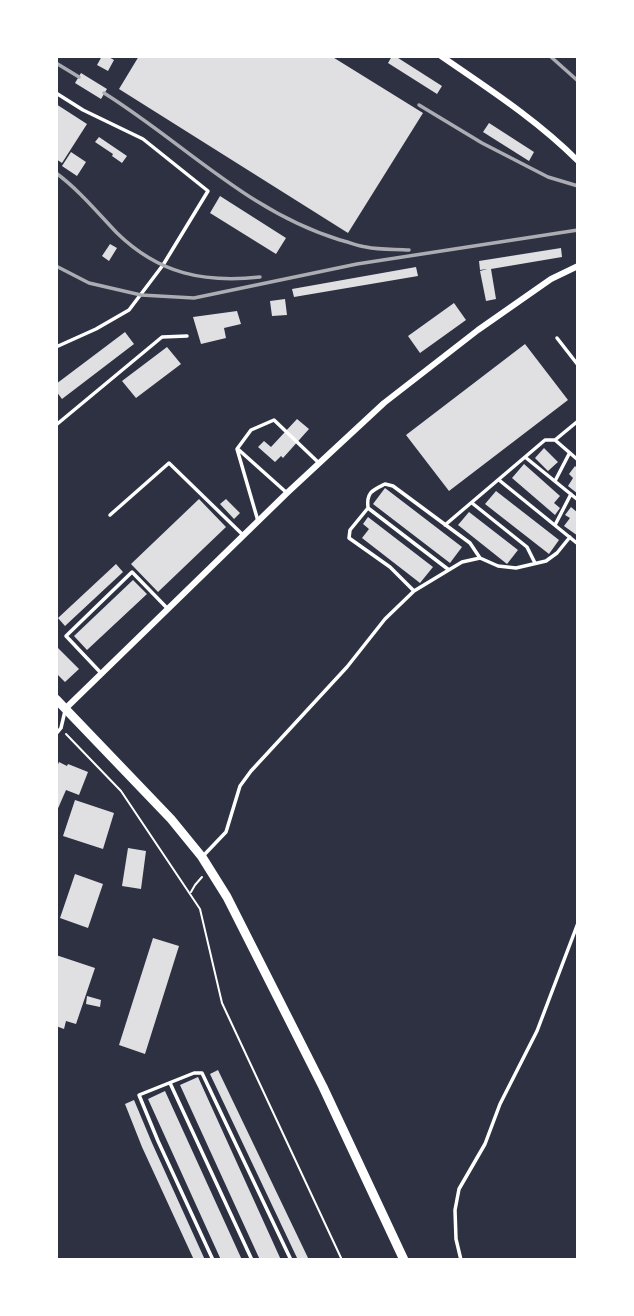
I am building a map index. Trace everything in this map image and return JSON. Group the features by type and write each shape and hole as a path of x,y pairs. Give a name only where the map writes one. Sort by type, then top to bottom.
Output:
{"main road":[{"path":"56,699 171,818 211,869 233,907 323,1087 404,1260"}],"street":[{"path":"441,56 523,113 578,161"},
{"path":"65,709 257,521 384,403 478,330 551,279 578,266"}],"lane":[{"path":"56,93 83,110 142,139 208,191 163,265 130,310 56,347"},
{"path":"56,425 162,338 187,336"},
{"path":"557,338 578,365"},
{"path":"237,449 251,430 274,420 318,463"},
{"path":"445,525 545,440 555,440 578,421"},
{"path":"555,440 578,460"},
{"path":"237,449 287,493"},
{"path":"237,449 257,521"},
{"path":"555,481 569,454"},
{"path":"525,457 578,500"},
{"path":"110,515 169,463 243,535"},
{"path":"499,480 578,544"},
{"path":"414,591 390,566 349,538 350,530 368,508 367,499 372,490 386,484 393,486 470,543 480,558 498,566 516,568 546,561 556,554 570,537"},
{"path":"555,525 571,494"},
{"path":"471,503 527,547 535,563"},
{"path":"368,508 449,570"},
{"path":"202,857 226,832 240,786 347,667 385,619 414,591 462,562 480,558"},
{"path":"101,674 66,635 132,572 168,609"},
{"path":"56,734 61,728 65,709"},
{"path":"461,1260 456,1239 455,1210 459,1189 485,1144 500,1104 537,1031 578,923"},
{"path":"213,1260 139,1095 194,1073 202,1073 291,1260"},
{"path":"170,1083 252,1260"}],"path":[{"path":"61,728 121,792 200,909 222,1003 342,1260"},
{"path":"190,894 211,869"}],"building":[{"path":"102,56 114,60 108,71 97,65"},
{"path":"139,56 331,56 423,113 348,233 119,89"},
{"path":"392,56 442,86 437,94 388,63"},
{"path":"81,73 107,89 101,99 75,83"},
{"path":"56,104 87,124 62,163 56,159"},
{"path":"489,123 534,152 529,161 483,132"},
{"path":"99,137 127,156 122,163 95,142"},
{"path":"71,152 86,162 77,176 62,166"},
{"path":"220,196 286,238 276,254 210,213"},
{"path":"110,244 117,248 109,261 102,256"},
{"path":"561,248 562,257 491,269 496,299 486,301 480,271 487,269 480,270 479,261"},
{"path":"416,267 418,276 294,297 292,289"},
{"path":"285,299 287,315 272,316 270,301"},
{"path":"454,303 466,320 420,353 408,336"},
{"path":"237,311 241,324 224,328 226,338 201,344 193,317"},
{"path":"125,332 134,344 62,399 56,391 56,384"},
{"path":"525,344 568,400 449,491 406,435"},
{"path":"167,347 181,364 136,398 122,381"},
{"path":"297,419 309,429 283,458 281,456 275,462 258,447 264,441 271,447"},
{"path":"544,448 558,462 548,471 535,458"},
{"path":"524,464 560,496 554,503 560,508 555,515 512,478"},
{"path":"575,466 578,469 578,494 568,486 573,478 569,474"},
{"path":"385,488 462,547 450,563 373,504"},
{"path":"496,491 559,540 549,554 485,504"},
{"path":"199,499 226,527 158,592 131,564"},
{"path":"226,499 240,513 234,519 220,504"},
{"path":"571,507 578,513 578,536 564,526 570,518 565,515"},
{"path":"469,512 518,550 507,564 458,525"},
{"path":"368,517 433,567 420,583 362,538 369,529 363,524"},
{"path":"116,564 123,572 65,626 58,618"},
{"path":"133,580 147,594 87,650 74,636"},
{"path":"56,646 79,669 65,682 56,673"},
{"path":"59,762 88,772 79,795 66,790 56,813 56,769"},
{"path":"75,800 114,813 103,849 63,836"},
{"path":"128,848 146,851 141,889 122,886"},
{"path":"75,874 103,884 88,928 60,918"},
{"path":"153,938 179,946 145,1054 119,1045"},
{"path":"56,955 95,968 76,1024 66,1021 64,1029 56,1026"},
{"path":"87,996 101,1000 100,1007 86,1004"},
{"path":"218,1070 309,1260 298,1260 210,1074"},
{"path":"198,1077 281,1260 260,1260 180,1085"},
{"path":"165,1091 242,1260 221,1260 148,1099"},
{"path":"134,1100 205,1260 194,1260 142,1147 125,1104"}],"railway":[{"path":"550,56 578,81"},
{"path":"56,63 79,77"},
{"path":"104,93 246,194 307,228 356,245 409,250"},
{"path":"419,105 482,143 548,177 578,186"},
{"path":"56,173 133,247 166,267 201,277 260,277"},
{"path":"56,266 89,283 141,295 194,298 357,264 578,230"}]}
